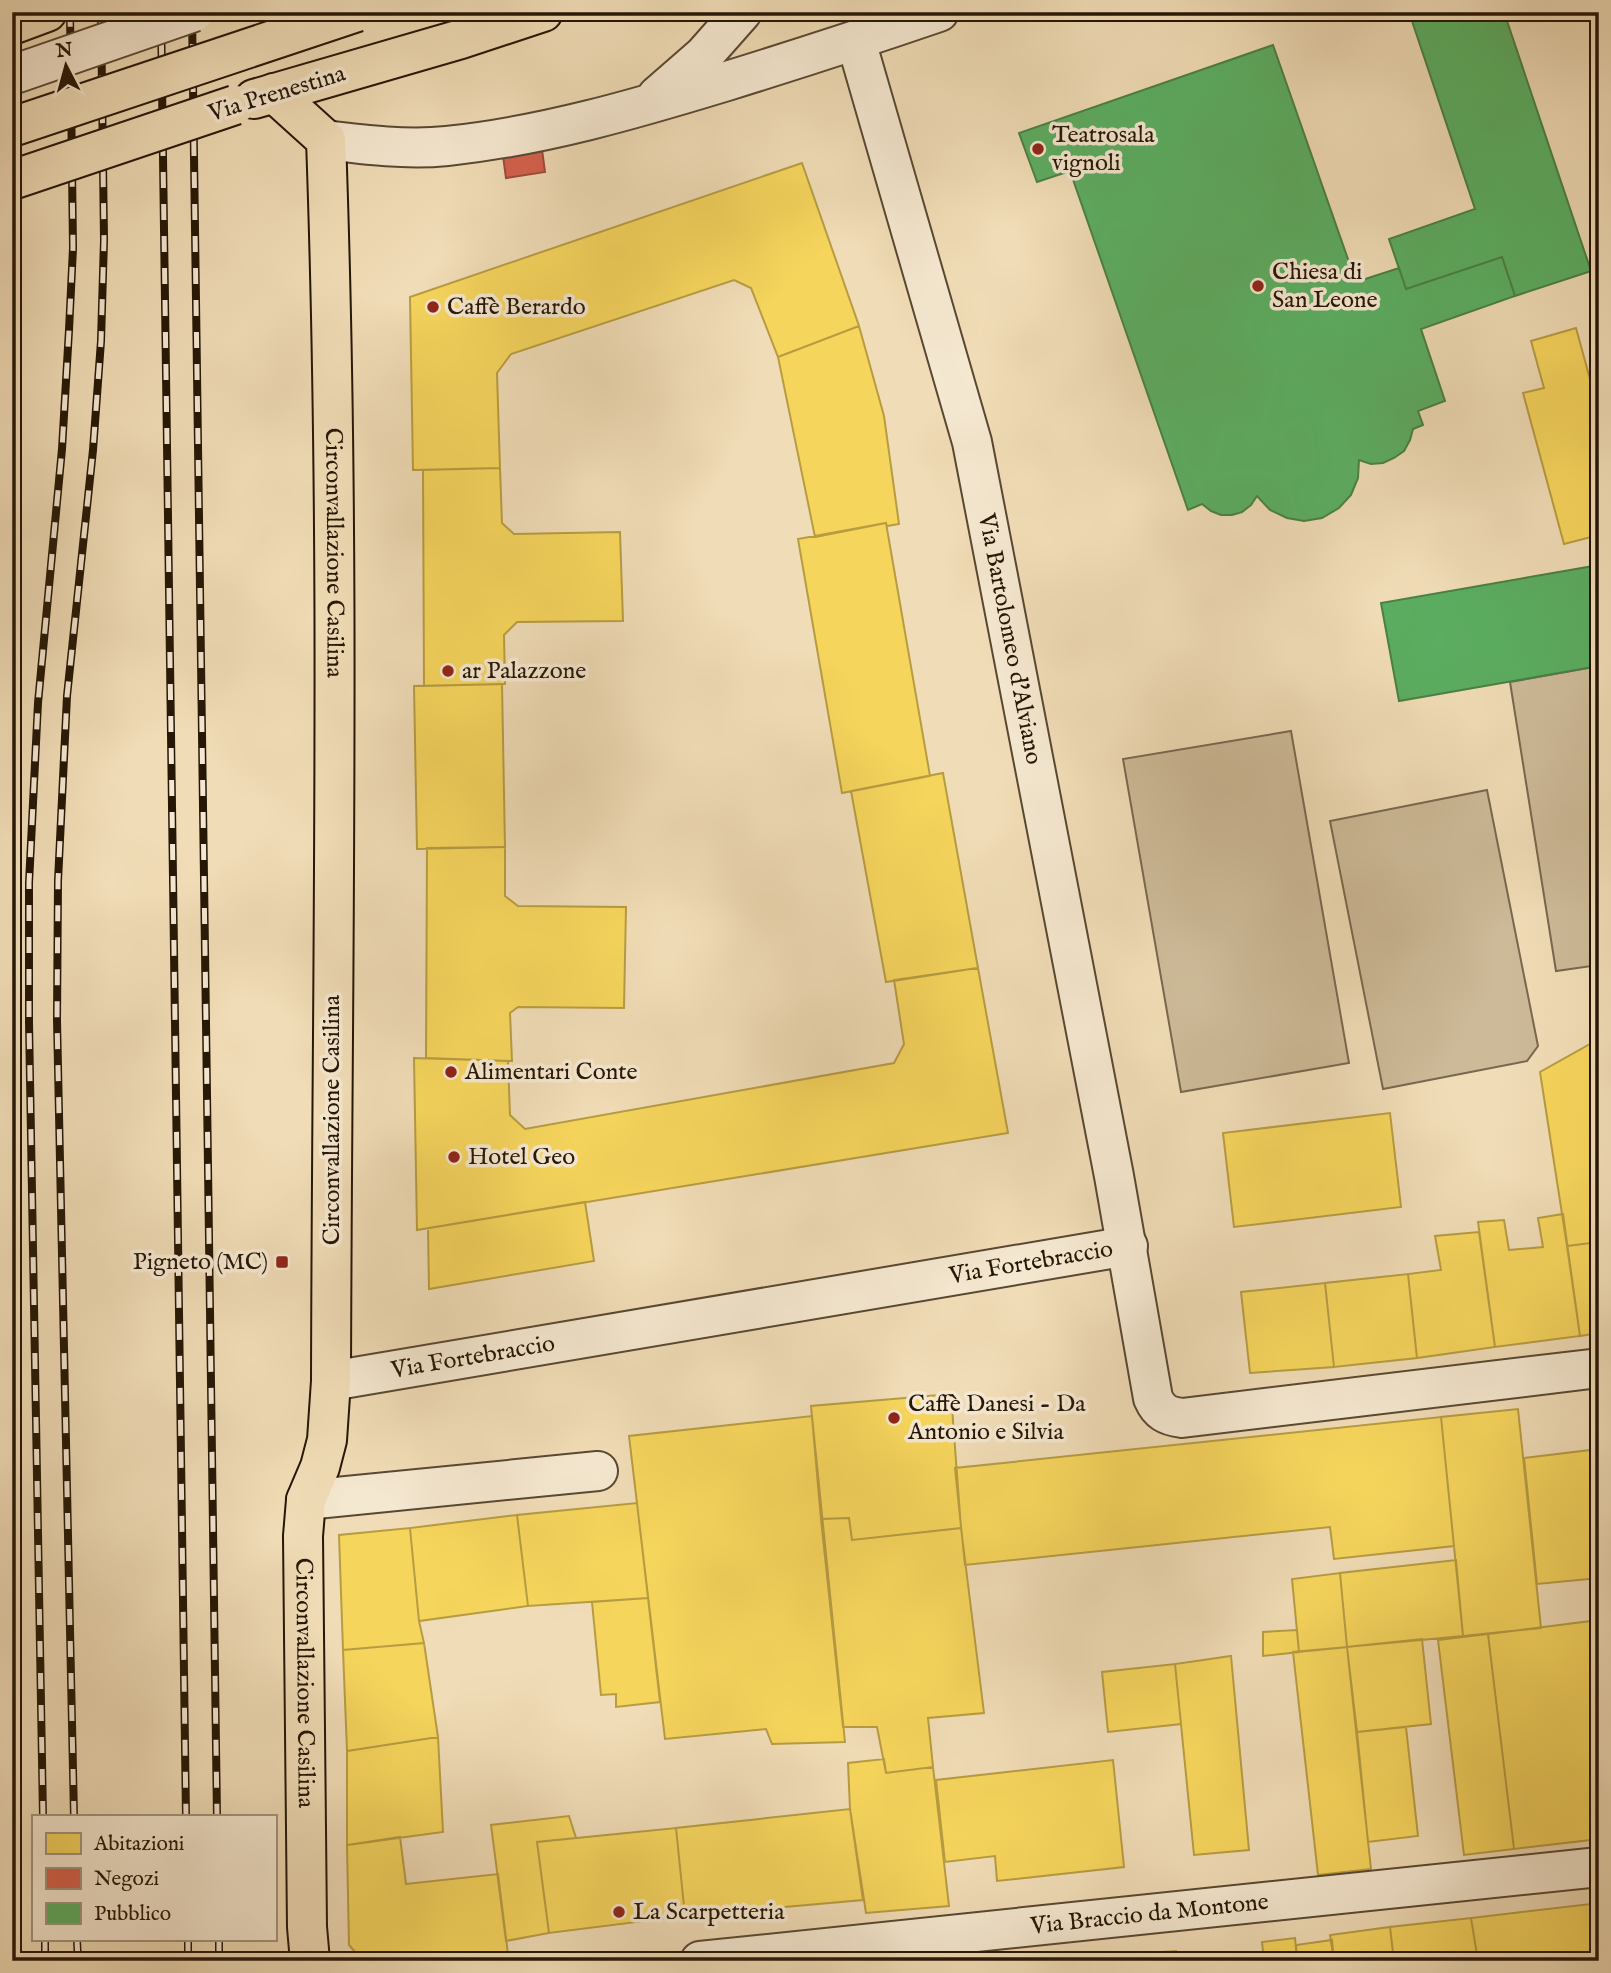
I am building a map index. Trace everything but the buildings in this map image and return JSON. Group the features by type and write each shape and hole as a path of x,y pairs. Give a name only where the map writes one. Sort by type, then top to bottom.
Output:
{"main road":[{"path":"12,24 47,12"},
{"path":"12,127 357,12"},
{"name":"Via Prenestina","path":"12,180 235,105 461,39 543,12"},
{"path":"274,93 326,140"},
{"name":"Circonvallazione Casilina","path":"310,1961 303,1536 306,1500 320,1467 327,1440 331,1381 334,592 326,140"}],"street":[{"path":"12,75 194,12"},
{"path":"645,106 704,55 742,12"},
{"path":"326,140 403,147 446,146 539,132 645,106 856,41 939,12"},
{"name":"Via Bartolomeo d'Alviano","path":"856,41 972,442 1128,1246"},
{"name":"Via Fortebraccio","path":"331,1381 1128,1246 1153,1398 1160,1410 1173,1417 1599,1368"},
{"path":"306,1500 598,1471"},
{"name":"Via Braccio da Montone","path":"700,1961 1599,1867"}],"shaded area":[{"path":"1599,666 1599,965 1556,971 1510,682"},
{"path":"1291,731 1349,1063 1181,1092 1123,759"},
{"path":"1487,790 1538,1046 1527,1061 1383,1089 1330,821"}],"tram line":[{"path":"12,66 167,12"},
{"path":"12,85 224,12"}],"railway":[{"path":"43,1815 29,883 38,703 62,449 73,248 70,12"},
{"path":"74,1815 57,1020 58,881 67,696 93,450 101,341 104,240 101,12"},
{"path":"161,12 186,1815"},
{"path":"192,12 217,1815"},
{"path":"45,1941 45,1961"},
{"path":"77,1941 78,1961"},
{"path":"188,1941 188,1961"},
{"path":"219,1941 219,1961"}],"place":[{"name":"Teatrosala vignoli","path":"1038,149"},
{"name":"Chiesa di San Leone","path":"1258,286"},
{"name":"Caffè Berardo","path":"433,307"},
{"name":"ar Palazzone","path":"448,671"},
{"name":"Alimentari Conte","path":"451,1072"},
{"name":"Hotel Geo","path":"454,1157"},
{"name":"Pigneto (MC)","path":"282,1262"},
{"name":"Caffè Danesi - Da Antonio e Silvia","path":"894,1418"},
{"name":"La Scarpetteria","path":"619,1912"}]}
